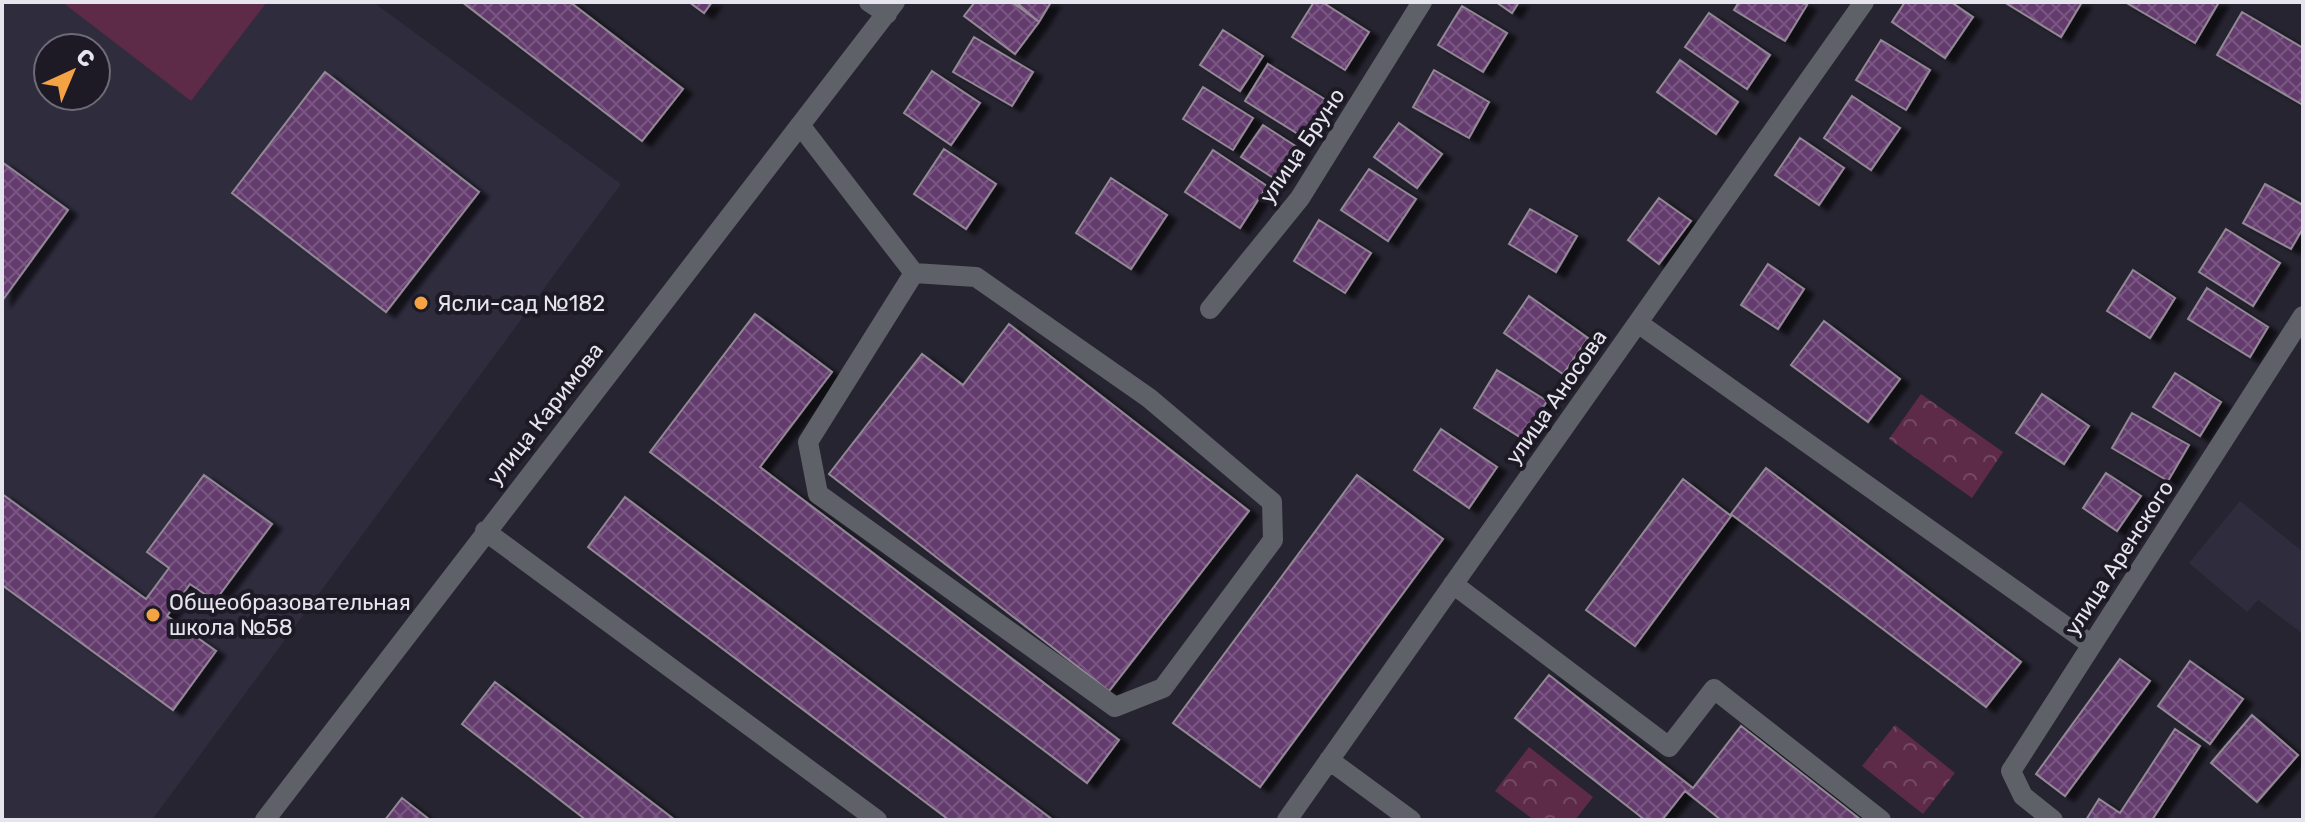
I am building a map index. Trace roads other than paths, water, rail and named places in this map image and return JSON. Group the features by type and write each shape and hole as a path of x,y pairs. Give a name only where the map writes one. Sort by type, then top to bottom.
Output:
{"street":[{"path":"869,2 891,8"},
{"name":"улица Бруно","path":"1210,309 1300,198 1422,2"},
{"name":"улица Аносова","path":"1287,820 1864,2"},
{"name":"улица Каримова","path":"265,820 891,8"},
{"path":"800,125 914,273 976,277 1149,398 1272,502 1273,540 1163,688 1115,707 818,494 808,442 914,273"},
{"name":"улица Аренского","path":"2053,820 2023,796 2011,771 2303,316"},
{"path":"1638,323 2092,645"},
{"path":"485,531 877,820"},
{"path":"1453,584 1669,747 1714,689 1881,820"},
{"path":"1329,760 1411,820"}],"place":[{"name":"Ясли-сад №182","path":"421,303"},
{"name":"Общеобразовательная школа №58","path":"153,615"}]}
